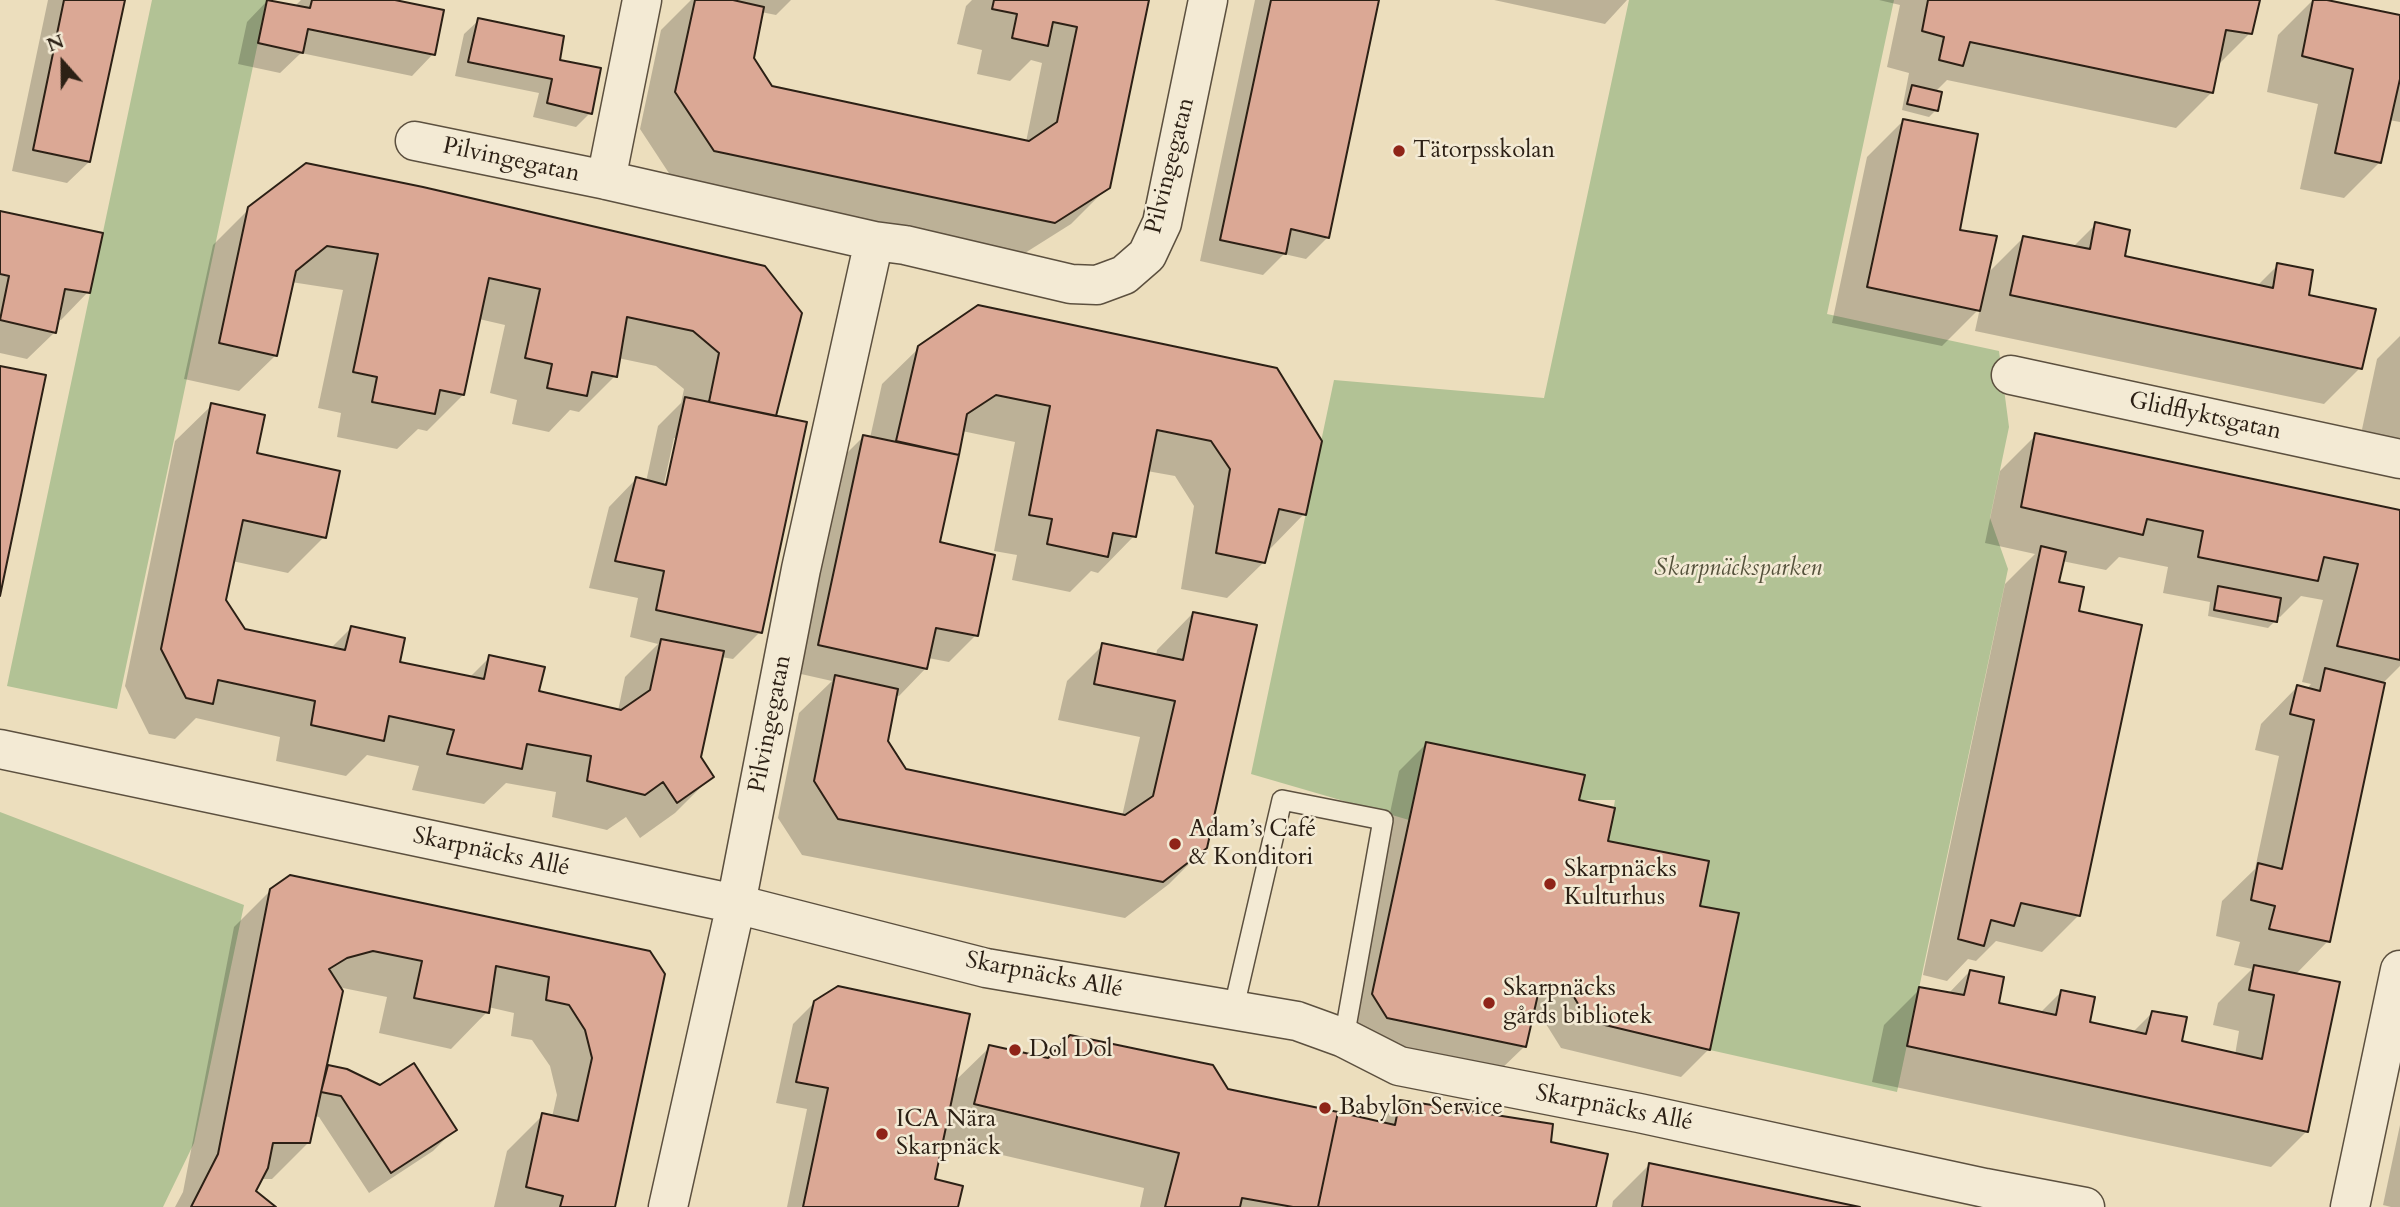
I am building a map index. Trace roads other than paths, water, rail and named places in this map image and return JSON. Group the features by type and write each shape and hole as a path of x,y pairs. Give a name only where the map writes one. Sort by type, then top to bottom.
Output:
{"street":[{"name":"Pilvingegatan","path":"606,180 642,0"},
{"name":"Pilvingegatan","path":"415,141 606,180 874,241 905,245 1071,284 1097,285 1124,275 1147,255 1162,223 1208,0"},
{"name":"Pilvingegatan","path":"668,1207 736,904 801,569 874,241"},
{"name":"Glidflyktsgatan","path":"2011,375 2400,459"},
{"name":"Skarpnäcks Allé","path":"0,749 736,904 986,968 1297,1021 1344,1038 1399,1066 1639,1113 2085,1207"},
{"path":"2350,1207 2400,970"}],"lane":[{"path":"1233,1011 1282,800 1383,820 1344,1038"}],"place":[{"name":"Tätorpsskolan","path":"1399,151"},
{"name":"Adam’s Café & Konditori","path":"1175,844"},
{"name":"Skarpnäcks Kulturhus","path":"1550,884"},
{"name":"Skarpnäcks gårds bibliotek","path":"1489,1003"},
{"name":"Dol Dol","path":"1015,1050"},
{"name":"Babylon Service","path":"1325,1108"},
{"name":"ICA Nära Skarpnäck","path":"882,1134"}],"park label":[{"name":"Skarpnäcksparken","path":"1738,569"}]}
